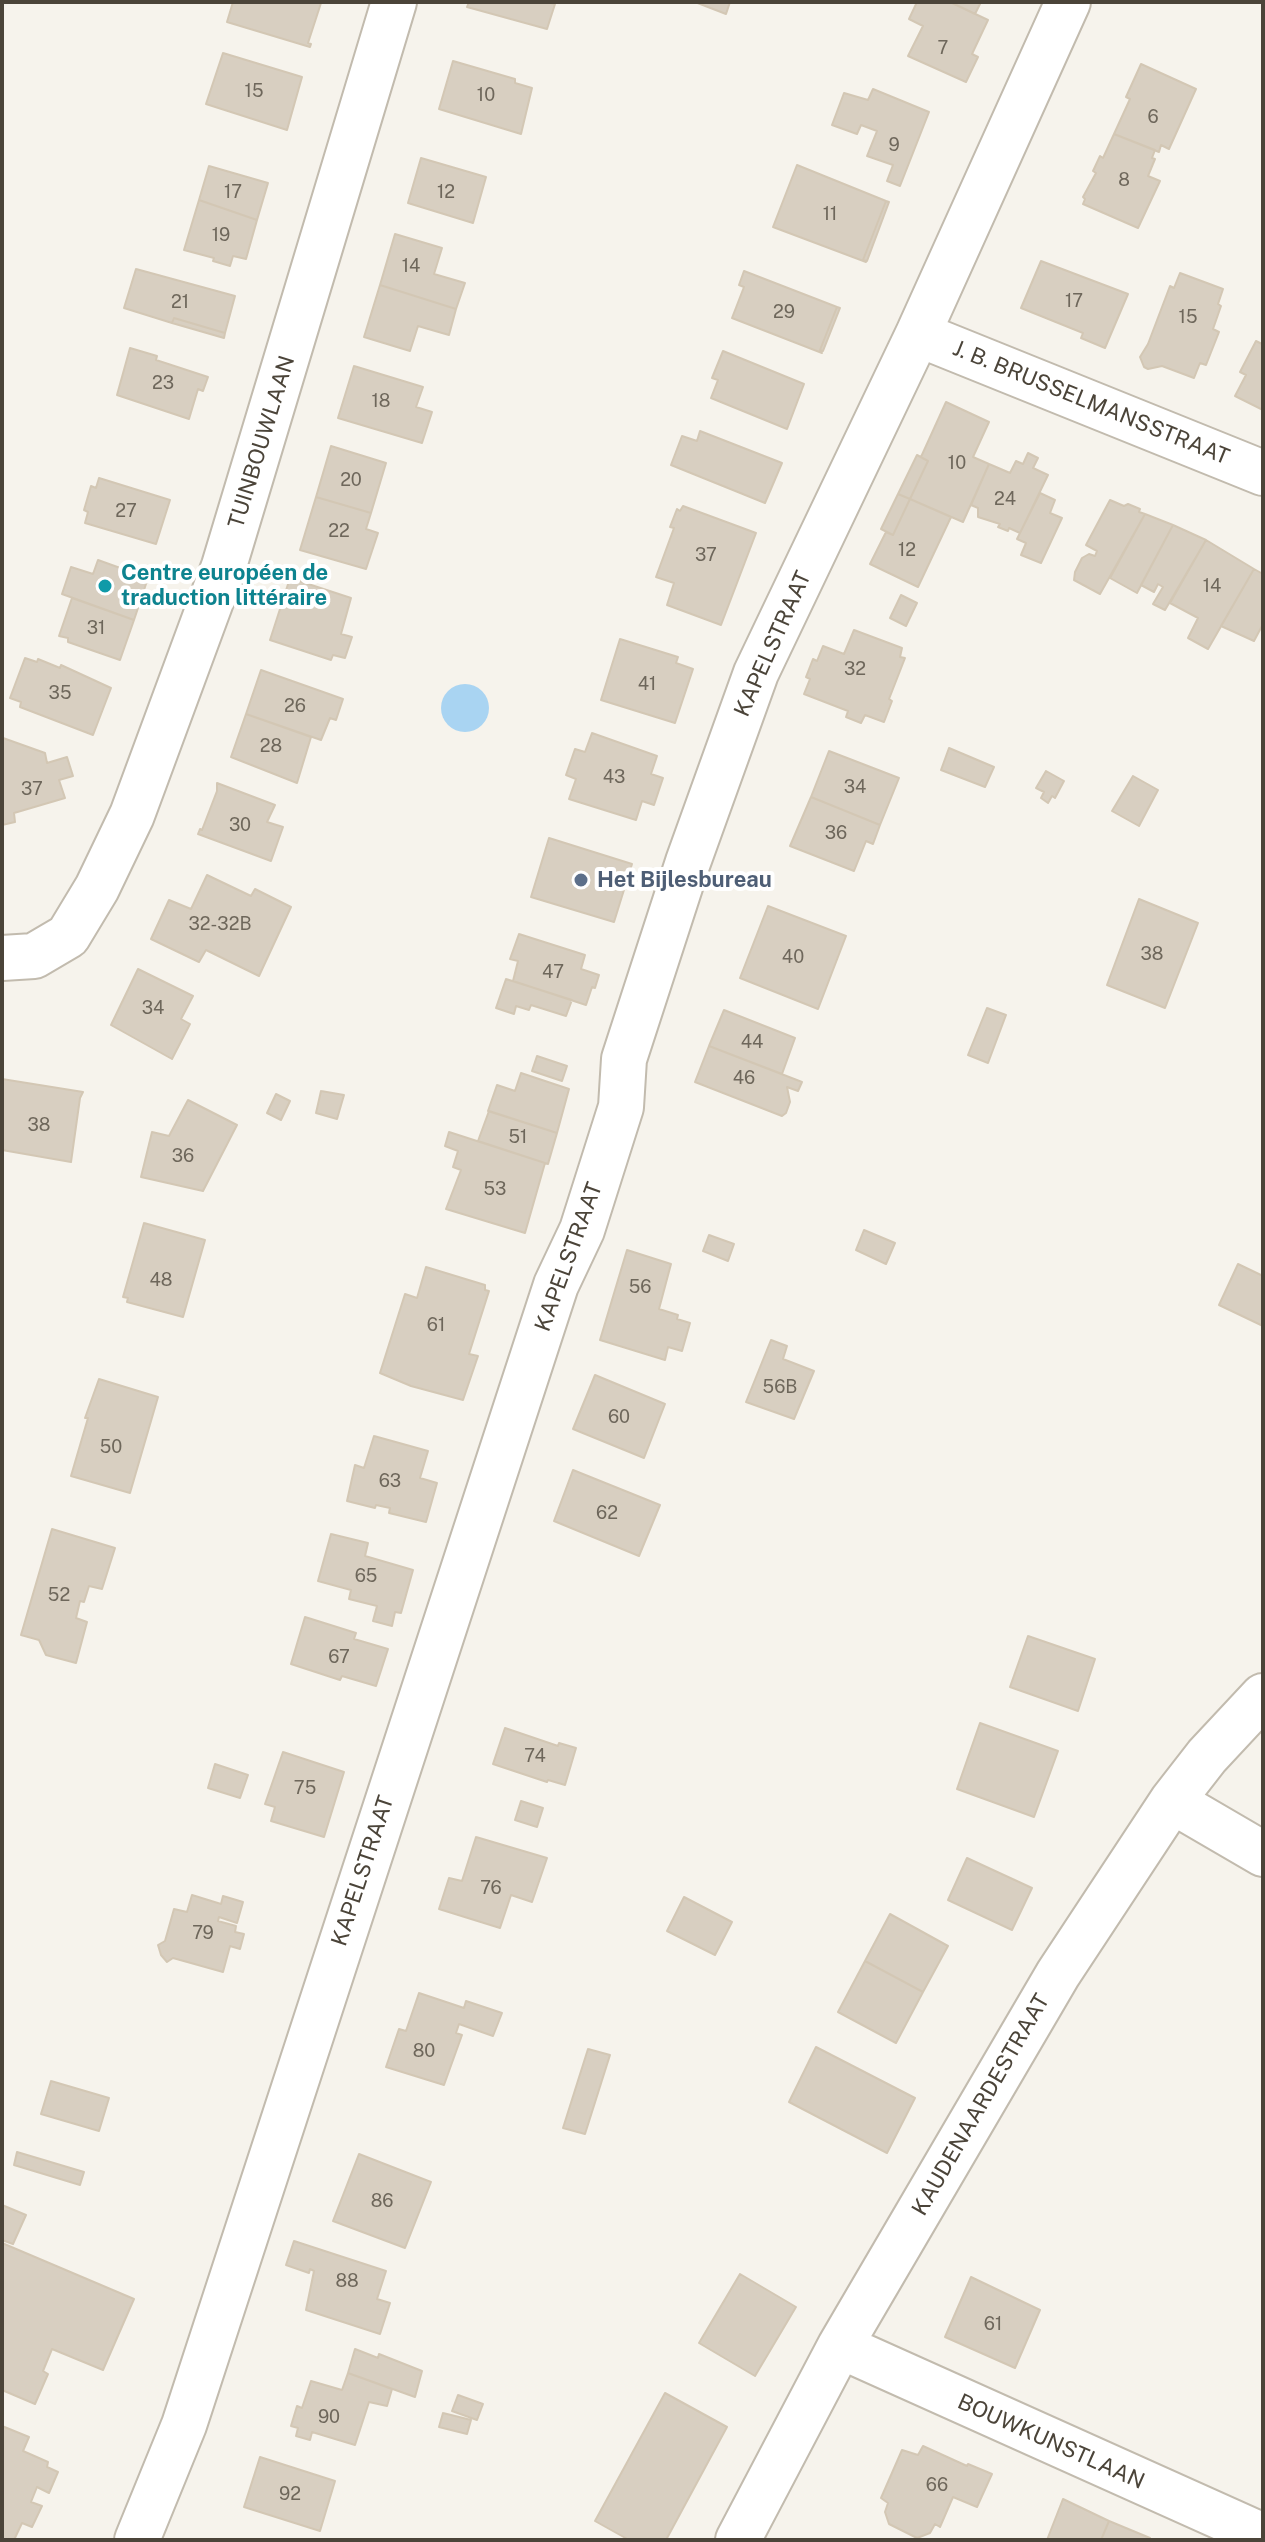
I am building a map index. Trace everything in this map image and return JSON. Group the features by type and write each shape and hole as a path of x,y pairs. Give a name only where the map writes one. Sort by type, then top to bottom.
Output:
{"street":[{"name":"TUINBOUWLAAN","path":"2,958 34,956 68,936 97,888 132,815 224,566 394,2"},
{"name":"KAPELSTRAAT","path":"137,2540 184,2425 556,1285 582,1230 621,1107 624,1059 688,862 756,673 918,334 1068,2"},
{"name":"J. B. BRUSSELMANSSTRAAT","path":"918,334 1263,473"},
{"name":"KAUDENAARDESTRAAT","path":"738,2540 840,2346 1058,1974 1172,1801 1207,1756 1263,1696"},
{"path":"1172,1801 1263,1854"},
{"name":"BOUWKUNSTLAAN","path":"840,2346 1263,2536"}],"water":[{"path":"465,684 474,685 482,691 488,699 488,717 482,725 474,731 465,732 456,731 448,725 442,717 441,708 442,699 448,691 456,685"}],"building":[{"path":"233,2 324,2 321,3 308,43 310,47 227,22"},
{"path":"469,2 555,4 547,29 467,7"},
{"path":"695,2 730,2 726,14"},
{"path":"917,2 950,2 988,20 972,54 978,57 966,82 908,56 923,26 909,19"},
{"path":"950,2 981,2 975,14"},
{"path":"223,53 302,77 287,130 206,104"},
{"path":"453,61 515,79 515,83 532,88 521,134 439,109"},
{"path":"1141,64 1196,89 1169,149 1161,145 1159,152 1114,134"},
{"path":"873,89 929,112 900,186 887,181 893,165 867,156 877,131 861,125 857,134 832,125 844,93 868,100"},
{"path":"1114,134 1155,150 1148,176 1160,181 1138,228 1083,204 1083,197 1096,173 1093,171"},
{"path":"421,158 486,177 473,223 408,203"},
{"path":"797,165 886,201 863,260 866,262 773,227"},
{"path":"209,166 268,183 257,220 199,200"},
{"path":"199,200 257,220 246,259 233,256 230,266 184,250"},
{"path":"886,201 889,202 867,261 863,260"},
{"path":"395,234 442,248 434,274 465,283 456,309 380,285"},
{"path":"1041,261 1128,294 1105,348 1081,338 1083,333 1021,308"},
{"path":"136,269 235,296 225,333 174,318 172,323 124,308"},
{"path":"744,271 837,307 820,350 822,353 732,318 744,287 739,285"},
{"path":"1180,273 1223,289 1213,329 1219,332 1206,365 1200,363 1194,378 1162,366 1148,369 1140,357 1170,286 1174,288"},
{"path":"380,285 456,309 449,335 418,326 410,351 364,337"},
{"path":"837,307 840,308 823,351 820,350"},
{"path":"174,318 225,333 224,338 172,323"},
{"path":"1256,341 1262,344 1263,341 1263,410 1235,396 1246,375 1240,372"},
{"path":"130,348 208,377 203,391 198,389 189,419 117,395"},
{"path":"723,351 804,384 787,429 711,398 718,380 712,378"},
{"path":"354,366 423,387 416,407 432,412 422,443 338,418"},
{"path":"946,402 989,422 973,457 989,464 963,522 910,499 928,461 921,457"},
{"path":"700,431 782,463 765,503 671,465 682,436 697,441"},
{"path":"331,446 386,463 371,513 316,497"},
{"path":"1028,453 1038,458 1033,468 1048,475 1020,533 1009,528 1008,531 998,527 1000,524 978,517 978,508 971,505 989,464 1010,473 1016,461 1023,464"},
{"path":"917,455 928,461 910,499 898,494"},
{"path":"99,478 170,500 156,544 85,523 88,512 84,510 91,486 96,488"},
{"path":"1040,493 1055,500 1050,513 1062,518 1041,563 1021,555 1026,543 1017,539"},
{"path":"898,494 910,499 893,535 881,529"},
{"path":"316,497 371,513 366,529 378,533 366,569 300,550"},
{"path":"910,499 951,517 918,587 870,564 886,532 893,535"},
{"path":"1110,500 1124,506 1128,504 1145,514 1100,594 1074,580 1082,558 1089,554 1095,556 1097,551 1086,545"},
{"path":"683,506 756,533 721,625 667,605 674,583 656,577 674,528 670,527 677,509 680,511"},
{"path":"1145,514 1173,525 1137,593 1110,578"},
{"path":"1173,525 1206,540 1165,610 1153,604 1163,587 1158,584 1154,592 1141,585"},
{"path":"1206,540 1254,569 1208,649 1188,638 1198,618 1170,603"},
{"name":"Centre européen de traduction littéraire","path":"98,560 148,578 134,620 62,594 71,567 93,574"},
{"path":"1254,569 1263,574 1263,624 1254,641 1221,626"},
{"path":"290,578 351,598 341,634 352,637 345,658 333,655 331,660 270,640"},
{"path":"901,595 917,603 906,626 890,618"},
{"path":"72,598 134,620 120,660 59,636"},
{"path":"854,630 902,648 900,657 905,658 889,699 892,701 884,722 865,715 861,723 846,717 848,711 804,694 813,659 817,661 823,646 844,654"},
{"path":"620,639 678,657 676,663 693,669 675,723 601,700"},
{"path":"25,658 37,662 38,659 60,668 61,665 111,688 93,735 20,707 21,702 10,698"},
{"path":"261,670 343,699 336,720 330,718 321,740 246,714"},
{"path":"246,714 311,737 297,783 231,757"},
{"path":"592,733 657,756 651,774 663,778 654,805 642,801 636,820 569,799 576,779 566,775 575,749 585,752"},
{"path":"3,738 45,753 47,763 67,757 73,776 59,780 65,798 14,813 15,822 2,825"},
{"path":"949,748 994,767 985,787 941,770"},
{"path":"829,751 899,778 880,825 811,797"},
{"path":"1046,771 1064,781 1055,798 1052,796 1048,803 1041,798 1044,792 1036,788"},
{"path":"1133,776 1158,790 1139,826 1112,811"},
{"path":"217,783 275,805 267,822 283,827 271,861 198,834 217,791"},
{"path":"811,797 880,825 873,844 866,841 854,871 790,846"},
{"name":"Het Bijlesbureau","path":"549,838 632,864 614,922 531,897"},
{"path":"207,875 251,896 255,889 291,907 259,976 206,950 199,962 151,939 169,900 191,909"},
{"path":"1139,899 1198,923 1165,1008 1107,985"},
{"path":"768,906 846,936 818,1009 740,978"},
{"path":"519,934 585,955 581,969 599,975 586,1005 513,981 518,961 510,959"},
{"path":"138,969 193,996 181,1019 190,1024 172,1059 111,1025"},
{"path":"506,979 572,1000 566,1016 531,1005 529,1010 516,1006 514,1014 496,1008"},
{"path":"987,1008 1006,1015 988,1063 968,1055"},
{"path":"724,1010 795,1038 782,1074 709,1046"},
{"path":"709,1046 802,1082 798,1091 787,1087 790,1102 786,1113 782,1116 695,1082"},
{"path":"537,1056 567,1066 562,1081 532,1071"},
{"path":"521,1073 569,1089 557,1133 488,1111 497,1085 515,1091"},
{"path":"2,1079 83,1092 71,1162 2,1150"},
{"path":"321,1091 344,1095 337,1119 316,1113"},
{"path":"276,1094 290,1101 281,1120 267,1113"},
{"path":"188,1100 237,1125 203,1191 141,1177 152,1132 169,1136"},
{"path":"489,1111 557,1133 548,1164 478,1141"},
{"path":"449,1132 545,1163 525,1233 446,1209 461,1170 453,1167 458,1151 445,1146"},
{"path":"144,1223 205,1240 183,1317 127,1302 128,1298 123,1297"},
{"path":"864,1230 895,1243 886,1264 856,1250"},
{"path":"709,1235 734,1244 728,1261 703,1251"},
{"path":"627,1250 671,1264 659,1309 690,1323 682,1351 668,1347 665,1360 600,1340"},
{"path":"1238,1264 1263,1276 1263,1326 1219,1305"},
{"path":"426,1267 485,1285 485,1290 489,1291 469,1354 478,1356 463,1400 411,1386 380,1373 405,1294 417,1298"},
{"path":"771,1340 787,1346 783,1359 814,1371 794,1419 746,1402"},
{"path":"595,1375 665,1404 644,1458 573,1429"},
{"path":"99,1379 158,1397 130,1493 71,1476 88,1418 85,1418"},
{"path":"374,1436 428,1451 420,1478 437,1483 426,1522 389,1513 390,1508 376,1505 375,1508 347,1501 355,1465 364,1468"},
{"path":"573,1470 660,1505 639,1556 554,1521"},
{"path":"52,1529 115,1548 102,1589 89,1586 84,1602 80,1601 76,1618 87,1622 76,1663 46,1655 39,1640 21,1635"},
{"path":"331,1534 368,1543 365,1556 413,1570 401,1613 395,1612 392,1626 373,1621 377,1606 349,1599 351,1590 318,1581"},
{"path":"305,1617 356,1633 354,1639 388,1649 376,1686 342,1676 340,1680 291,1664"},
{"path":"1028,1636 1095,1659 1078,1711 1010,1687"},
{"path":"980,1723 1058,1751 1034,1817 957,1789"},
{"path":"505,1728 558,1746 559,1743 576,1748 565,1785 493,1764"},
{"path":"283,1752 344,1772 324,1837 271,1821 275,1807 265,1804"},
{"path":"215,1764 248,1775 240,1798 208,1788"},
{"path":"521,1801 543,1808 537,1827 515,1820"},
{"path":"476,1837 547,1858 532,1902 511,1895 500,1928 439,1909 449,1878 462,1881"},
{"path":"967,1858 1032,1888 1012,1930 948,1900"},
{"path":"192,1895 221,1904 223,1896 243,1902 237,1923 219,1917 218,1921 236,1926 235,1932 244,1934 240,1949 230,1946 223,1972 173,1958 167,1962 161,1955 158,1945 165,1941 174,1909 187,1912"},
{"path":"684,1897 732,1922 715,1955 667,1931"},
{"path":"890,1914 948,1946 923,1992 865,1961"},
{"path":"865,1961 923,1992 896,2043 838,2012"},
{"path":"419,1993 464,2008 466,2001 502,2013 493,2036 459,2024 456,2033 462,2035 444,2085 386,2067 399,2029 406,2031"},
{"path":"816,2047 915,2098 887,2153 789,2102"},
{"path":"588,2049 610,2055 585,2134 563,2128"},
{"path":"51,2081 109,2098 99,2131 41,2114"},
{"path":"17,2152 84,2172 80,2185 14,2165"},
{"path":"359,2154 431,2182 405,2248 333,2221"},
{"path":"2,2205 26,2215 13,2244 2,2240"},
{"path":"294,2241 386,2271 377,2299 390,2303 380,2334 306,2310 314,2271 310,2269 309,2273 286,2265"},
{"path":"2,2243 134,2299 103,2370 52,2349 43,2371 48,2374 35,2404 2,2390"},
{"path":"740,2274 796,2307 755,2376 699,2343"},
{"path":"971,2277 1040,2310 1015,2368 945,2337"},
{"path":"355,2349 378,2358 379,2354 422,2371 415,2397 348,2373"},
{"path":"348,2373 392,2389 387,2406 369,2402 355,2445 312,2432 310,2440 296,2436 298,2428 291,2426 297,2406 302,2408 311,2381 342,2390"},
{"path":"665,2393 727,2427 666,2540 629,2540 595,2521"},
{"path":"458,2395 483,2404 477,2420 452,2411"},
{"path":"443,2413 471,2420 467,2434 439,2427"},
{"path":"2,2426 29,2437 23,2451 48,2462 47,2467 58,2472 49,2493 37,2487 31,2502 42,2506 32,2527 22,2523 14,2540 2,2540"},
{"path":"923,2446 992,2474 977,2507 953,2497 940,2527 935,2524 930,2533 917,2538 889,2524 885,2512 888,2503 881,2498 902,2450 918,2455"},
{"path":"260,2457 335,2481 320,2531 244,2507"},
{"path":"1063,2499 1109,2521 1101,2540 1047,2540"},
{"path":"1109,2521 1150,2538 1101,2540"}],"place":[{"name":"Centre européen de traduction littéraire","path":"105,586"},
{"name":"Het Bijlesbureau","path":"581,880"}]}
